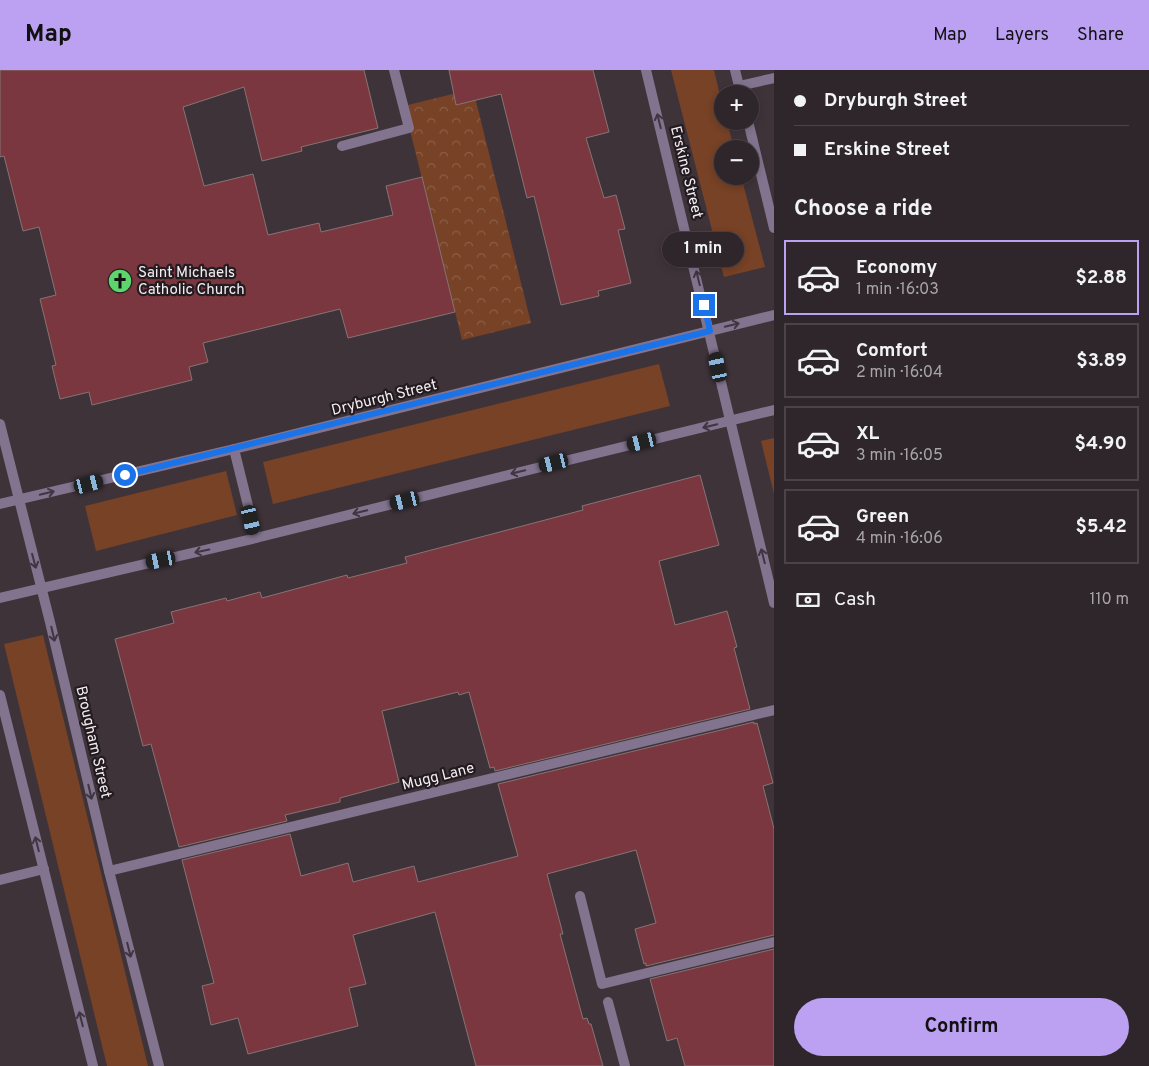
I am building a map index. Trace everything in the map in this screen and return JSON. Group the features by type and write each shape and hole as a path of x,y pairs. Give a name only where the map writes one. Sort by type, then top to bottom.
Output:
{"street":[{"path":"342,146 409,128 394,70"},
{"name":"Erskine Street","path":"646,70 774,603"},
{"path":"735,70 739,85"},
{"path":"754,85 774,78"},
{"path":"750,130 774,228"},
{"name":"Dryburgh Street","path":"0,504 234,449 774,315"},
{"path":"0,598 256,538 774,410"},
{"name":"Brougham Street","path":"0,424 109,871 159,1066"},
{"path":"234,449 256,538"},
{"path":"0,695 93,1066"},
{"name":"Mugg Lane","path":"109,871 774,710"},
{"path":"0,880 44,869"},
{"path":"580,896 602,984 774,942"},
{"path":"608,1002 625,1066"}],"green space":[{"path":"671,70 714,70 718,85 714,85 714,130 729,130 732,140 714,140 714,185 743,185 765,267 724,277"},
{"path":"473,89 531,323 462,340 404,106"},
{"path":"659,364 670,406 273,504 263,462"},
{"path":"774,438 774,494 761,441"},
{"path":"226,471 237,515 96,551 85,506"},
{"path":"43,635 148,1066 107,1066 4,644"}],"building":[{"path":"0,70 364,70 378,128 301,147 302,151 262,161 244,87 183,107 204,186 253,174 268,235 319,223 321,232 393,215 386,186 422,177 455,312 348,338 340,309 203,343 208,362 189,367 192,380 92,405 89,392 60,399 52,366 56,365 40,299 56,295 39,227 23,231 4,156 0,157"},
{"path":"449,70 593,70 609,132 586,138 604,198 616,195 625,229 618,230 631,283 598,291 599,296 561,305 534,196 527,198 501,94 456,105"},
{"path":"700,475 719,545 659,561 675,625 727,611 737,647 734,648 750,709 495,771 494,767 490,768 469,692 459,695 458,692 382,711 399,782 340,798 340,802 285,815 287,821 179,847 151,744 143,746 115,639 174,623 171,612 226,598 227,601 260,592 262,598 347,575 348,578 407,563 405,557 583,510 582,506"},
{"path":"754,722 754,724 757,723 773,783 763,786 774,829 774,935 646,966 635,929 656,923 636,850 547,874 563,934 560,934 583,1019 587,1018 589,1024 591,1024 603,1066 476,1066 435,912 353,935 366,984 349,988 358,1026 248,1054 238,1018 211,1025 202,986 214,983 182,860 290,834 301,876 348,863 353,882 414,866 418,882 518,856 498,784"},
{"path":"774,949 774,1066 685,1066 677,1038 667,1041 650,979"}],"place":[{"name":"Saint Michaels Catholic Church","path":"120,281"}],"route":[{"path":"125,475 710,331 704,305"}]}
